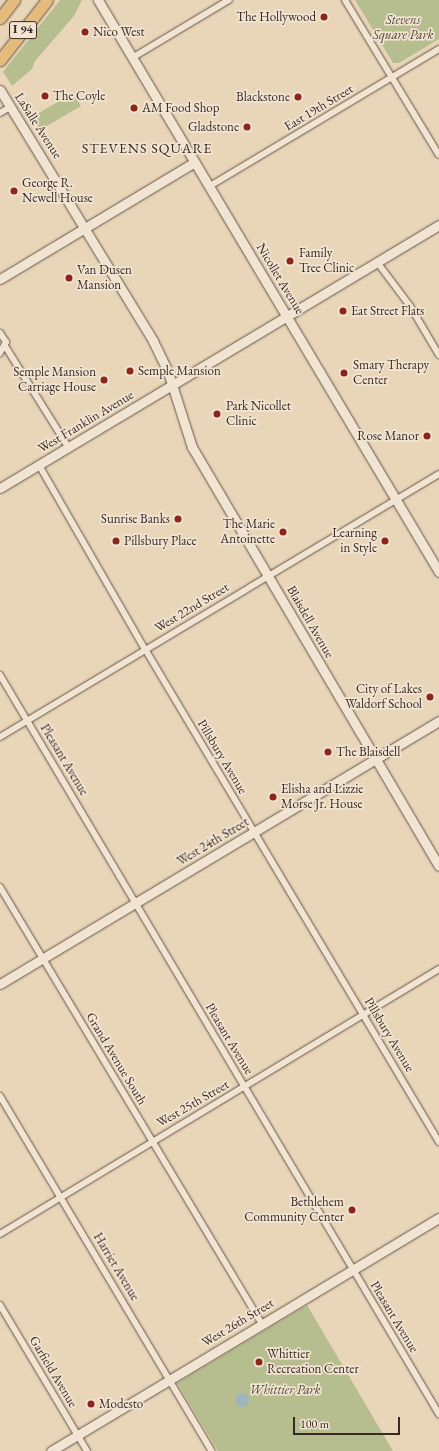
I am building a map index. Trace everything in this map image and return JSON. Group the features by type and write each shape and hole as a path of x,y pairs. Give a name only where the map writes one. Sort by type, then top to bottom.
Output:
{"highway":[{"name":"I 94","path":"0,18 14,0"},
{"name":"I 94","path":"0,60 47,0"}],"street":[{"name":"Nicollet Avenue","path":"98,0 439,572"},
{"path":"132,58 229,0"},
{"path":"345,0 439,154"},
{"name":"East 19th Street","path":"210,186 439,49"},
{"name":"LaSalle Avenue","path":"2,93 86,228 153,341 168,372 172,385"},
{"path":"0,113 10,107"},
{"path":"0,279 195,162"},
{"name":"West Franklin Avenue","path":"0,488 439,225"},
{"path":"377,262 406,300 439,355"},
{"path":"0,332 5,338 5,346 68,447"},
{"path":"0,352 5,346"},
{"name":"Blaisdell Avenue","path":"172,385 192,448 439,866"},
{"name":"Pillsbury Avenue","path":"39,465 145,649 439,1142"},
{"name":"West 22nd Street","path":"0,737 268,575 439,474"},
{"name":"Pleasant Avenue","path":"0,675 439,1414"},
{"name":"West 24th Street","path":"0,984 439,721"},
{"name":"Grand Avenue South","path":"0,887 260,1322"},
{"name":"West 25th Street","path":"0,1234 152,1140 244,1087 439,969"},
{"name":"Harriet Avenue","path":"0,1096 212,1451"},
{"name":"West 26th Street","path":"51,1451 170,1379 260,1322 439,1218"},
{"name":"Garfield Avenue","path":"0,1305 87,1451"}],"green space":[{"path":"60,0 82,0 74,16 35,61 32,69 12,86 3,72"},
{"name":"Stevens Square Park","path":"355,0 439,0 439,39 399,63 393,63"},
{"path":"73,93 81,106 40,130 32,117"},
{"name":"Whittier Park","path":"307,1305 393,1451 218,1451 177,1383"}],"water":[{"path":"239,1393 245,1393 249,1397 249,1403 245,1407 239,1407 235,1403 235,1397"}],"place":[{"name":"The Hollywood","path":"324,17"},
{"name":"Nico West","path":"85,32"},
{"name":"The Coyle","path":"45,96"},
{"name":"Blackstone","path":"298,97"},
{"name":"AM Food Shop","path":"134,108"},
{"name":"Gladstone","path":"247,127"},
{"name":"George R. Newell House","path":"14,191"},
{"name":"Family Tree Clinic","path":"290,261"},
{"name":"Van Dusen Mansion","path":"69,278"},
{"name":"Eat Street Flats","path":"343,311"},
{"name":"Semple Mansion","path":"130,371"},
{"name":"Smary Therapy Center","path":"344,373"},
{"name":"Semple Mansion Carriage House","path":"104,380"},
{"name":"Park Nicollet Clinic","path":"217,414"},
{"name":"Rose Manor","path":"427,436"},
{"name":"Sunrise Banks","path":"178,519"},
{"name":"The Marie Antoinette","path":"283,532"},
{"name":"Pillsbury Place","path":"116,541"},
{"name":"Learning in Style","path":"385,541"},
{"name":"City of Lakes Waldorf School","path":"430,697"},
{"name":"The Blaisdell","path":"328,752"},
{"name":"Elisha and Lizzie Morse Jr. House","path":"273,797"},
{"name":"Bethlehem Community Center","path":"352,1210"},
{"name":"Whittier Recreation Center","path":"259,1362"},
{"name":"Modesto","path":"91,1404"}],"district":[{"name":"STEVENS SQUARE","path":"147,148"}]}
